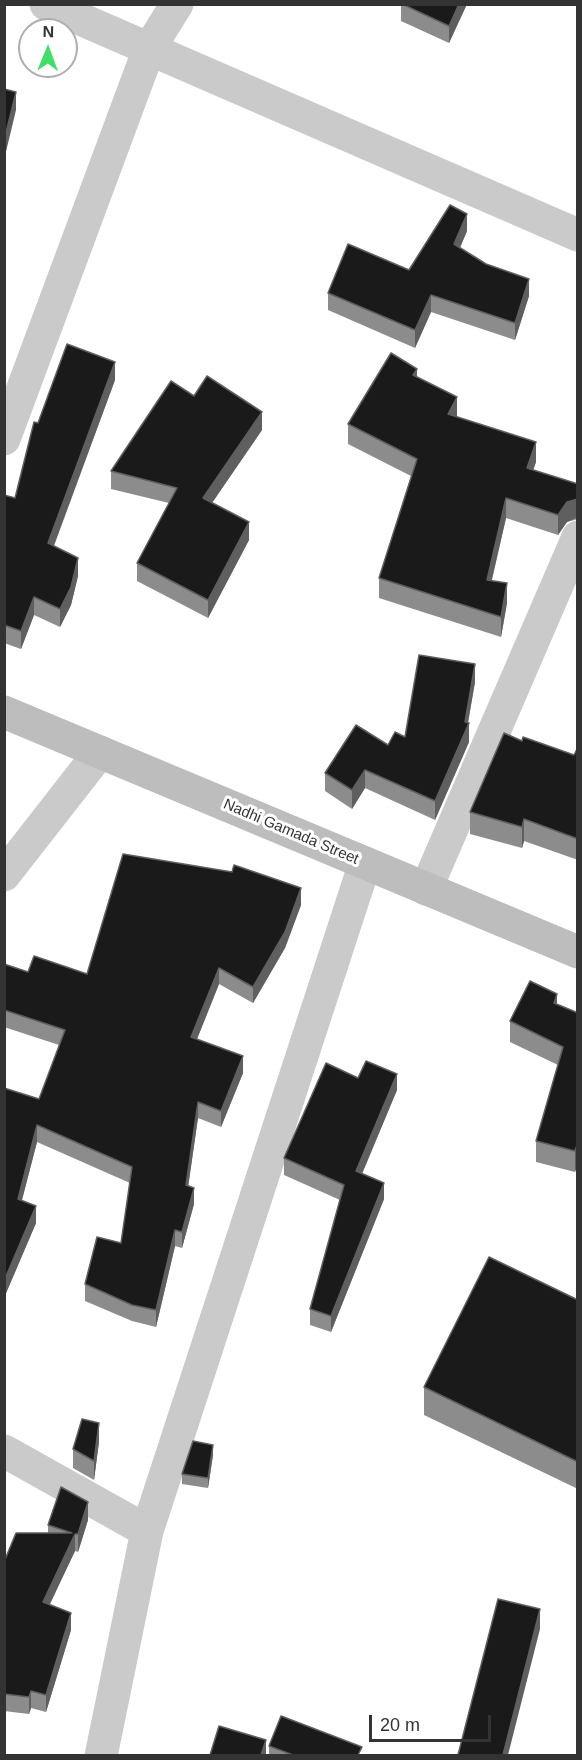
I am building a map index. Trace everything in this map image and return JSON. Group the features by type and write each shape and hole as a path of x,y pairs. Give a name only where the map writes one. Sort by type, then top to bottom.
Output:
{"street":[{"path":"46,4 578,235"},
{"path":"4,439 149,49 177,4"},
{"path":"426,889 578,537"},
{"name":"Nadhi Gamada Street","path":"4,712 578,952"},
{"path":"4,875 100,752"},
{"path":"101,1755 147,1531 365,863"},
{"path":"4,1451 147,1531"}],"building":[{"path":"402,4 459,4 449,26"},
{"path":"4,89 16,92 4,141"},
{"path":"450,205 467,214 454,244 486,264 529,279 515,323 431,295 415,330 328,293 348,244 409,270"},
{"path":"67,344 115,362 48,543 78,558 71,587 60,609 34,597 21,631 4,625 4,495 15,498 34,422 38,423"},
{"path":"391,353 417,369 413,375 457,397 448,414 536,442 527,468 578,484 578,499 567,502 558,515 506,498 487,580 507,583 501,617 379,578 417,459 348,424"},
{"path":"207,376 262,412 203,498 249,522 208,600 137,563 177,488 111,471 171,381 194,396"},
{"path":"419,655 475,664 465,722 469,723 435,801 365,770 352,790 325,773 356,725 388,745 395,732 405,737"},
{"path":"504,733 522,741 523,737 574,755 578,747 578,839 524,819 522,827 470,812"},
{"path":"123,854 232,872 234,865 301,888 285,932 253,987 219,968 191,1037 243,1056 221,1111 198,1102 186,1185 194,1188 182,1232 175,1230 156,1310 132,1305 85,1284 97,1237 121,1243 132,1167 37,1125 18,1199 36,1206 4,1281 4,1088 39,1099 65,1030 4,1010 4,964 28,972 34,956 87,974"},
{"path":"530,981 557,994 554,1003 578,1013 578,1142 575,1151 536,1141 563,1047 510,1021"},
{"path":"366,1061 397,1074 356,1171 384,1183 331,1316 310,1309 344,1185 284,1158 326,1063 358,1078"},
{"path":"489,1257 578,1300 578,1462 424,1387"},
{"path":"82,1419 99,1423 94,1461 73,1449"},
{"path":"193,1441 213,1445 208,1478 182,1474"},
{"path":"61,1487 88,1502 78,1534 75,1534 43,1602 71,1613 46,1695 31,1691 29,1697 4,1694 4,1562 16,1533 72,1533 48,1525"},
{"path":"498,1599 540,1609 503,1755 458,1755"},
{"path":"281,1716 362,1747 358,1755 293,1755 269,1746"},
{"path":"219,1726 266,1740 261,1755 210,1755"}]}
